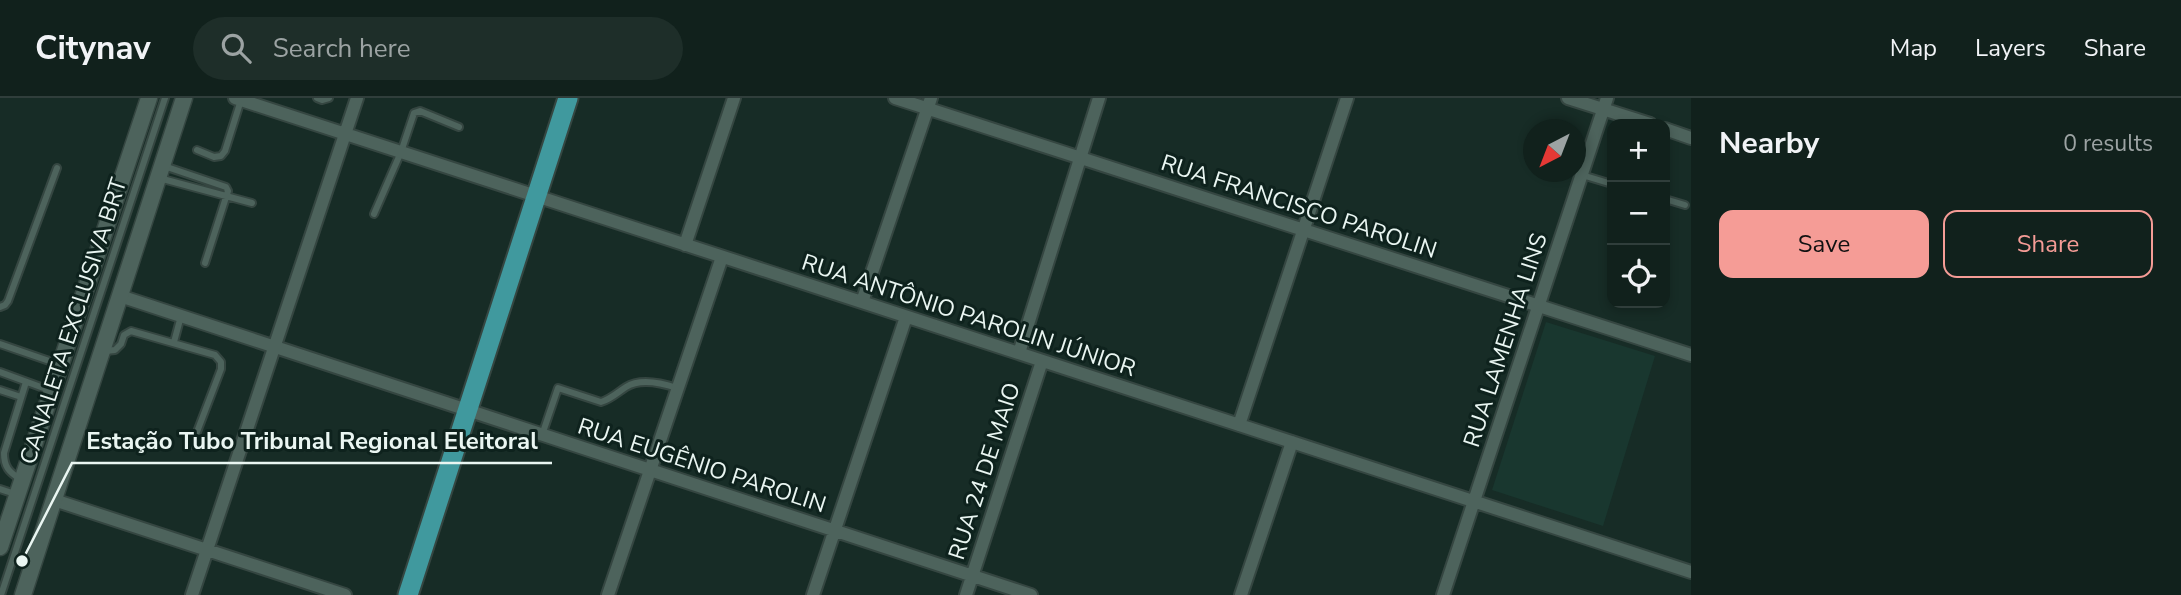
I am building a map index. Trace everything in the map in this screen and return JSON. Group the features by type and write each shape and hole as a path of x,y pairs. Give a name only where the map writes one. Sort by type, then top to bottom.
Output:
{"main road":[{"path":"408,595 568,98"}],"street":[{"path":"0,547 149,98"},
{"path":"23,595 184,98"},
{"path":"192,595 357,98"},
{"path":"685,245 734,98"},
{"name":"RUA FRANCISCO PAROLIN","path":"895,98 929,103 1081,158 1691,355"},
{"name":"RUA 24 DE MAIO","path":"1020,353 1100,98"},
{"path":"1239,425 1347,98"},
{"path":"1568,98 1605,104 1639,119"},
{"name":"RUA ANTÔNIO PAROLIN JÚNIOR","path":"238,99 1691,572"},
{"path":"862,302 929,103"},
{"name":"RUA LAMENHA LINS","path":"1586,163 1605,104"},
{"path":"1670,131 1691,138"},
{"name":"RUA LAMENHA LINS","path":"1443,595 1580,182"},
{"path":"608,595 722,257"},
{"name":"RUA EUGÊNIO PAROLIN","path":"120,296 1031,595"},
{"path":"813,595 906,317"},
{"name":"RUA 24 DE MAIO","path":"966,595 1042,361"},
{"path":"1241,595 1292,442"},
{"path":"54,500 345,595"}],"lane":[{"name":"CANALETA EXCLUSIVA BRT","path":"1,595 165,98"},
{"path":"317,98 329,98"},
{"path":"197,150 214,157 221,156 225,151 238,99"},
{"path":"373,214 401,152 414,113 417,111 459,127"},
{"path":"0,307 8,301 57,168"},
{"path":"161,172 226,197 252,203"},
{"path":"161,172 222,184 228,191 205,263"},
{"path":"1586,176 1607,182"},
{"path":"1670,200 1685,205"},
{"path":"174,342 181,316"},
{"path":"102,352 115,350 124,335 131,331 215,355 221,362 221,369 192,445"},
{"path":"0,344 60,365"},
{"path":"0,372 51,391"},
{"path":"0,489 20,487 4,464 4,453 26,382"},
{"path":"542,435 558,388 601,402 630,384 662,383 678,388"},
{"path":"0,390 21,397"}],"shaded area":[{"path":"1546,322 1655,356 1603,526 1492,490"}],"place":[{"name":"Estação Tubo Tribunal Regional Eleitoral","path":"22,561"}]}
